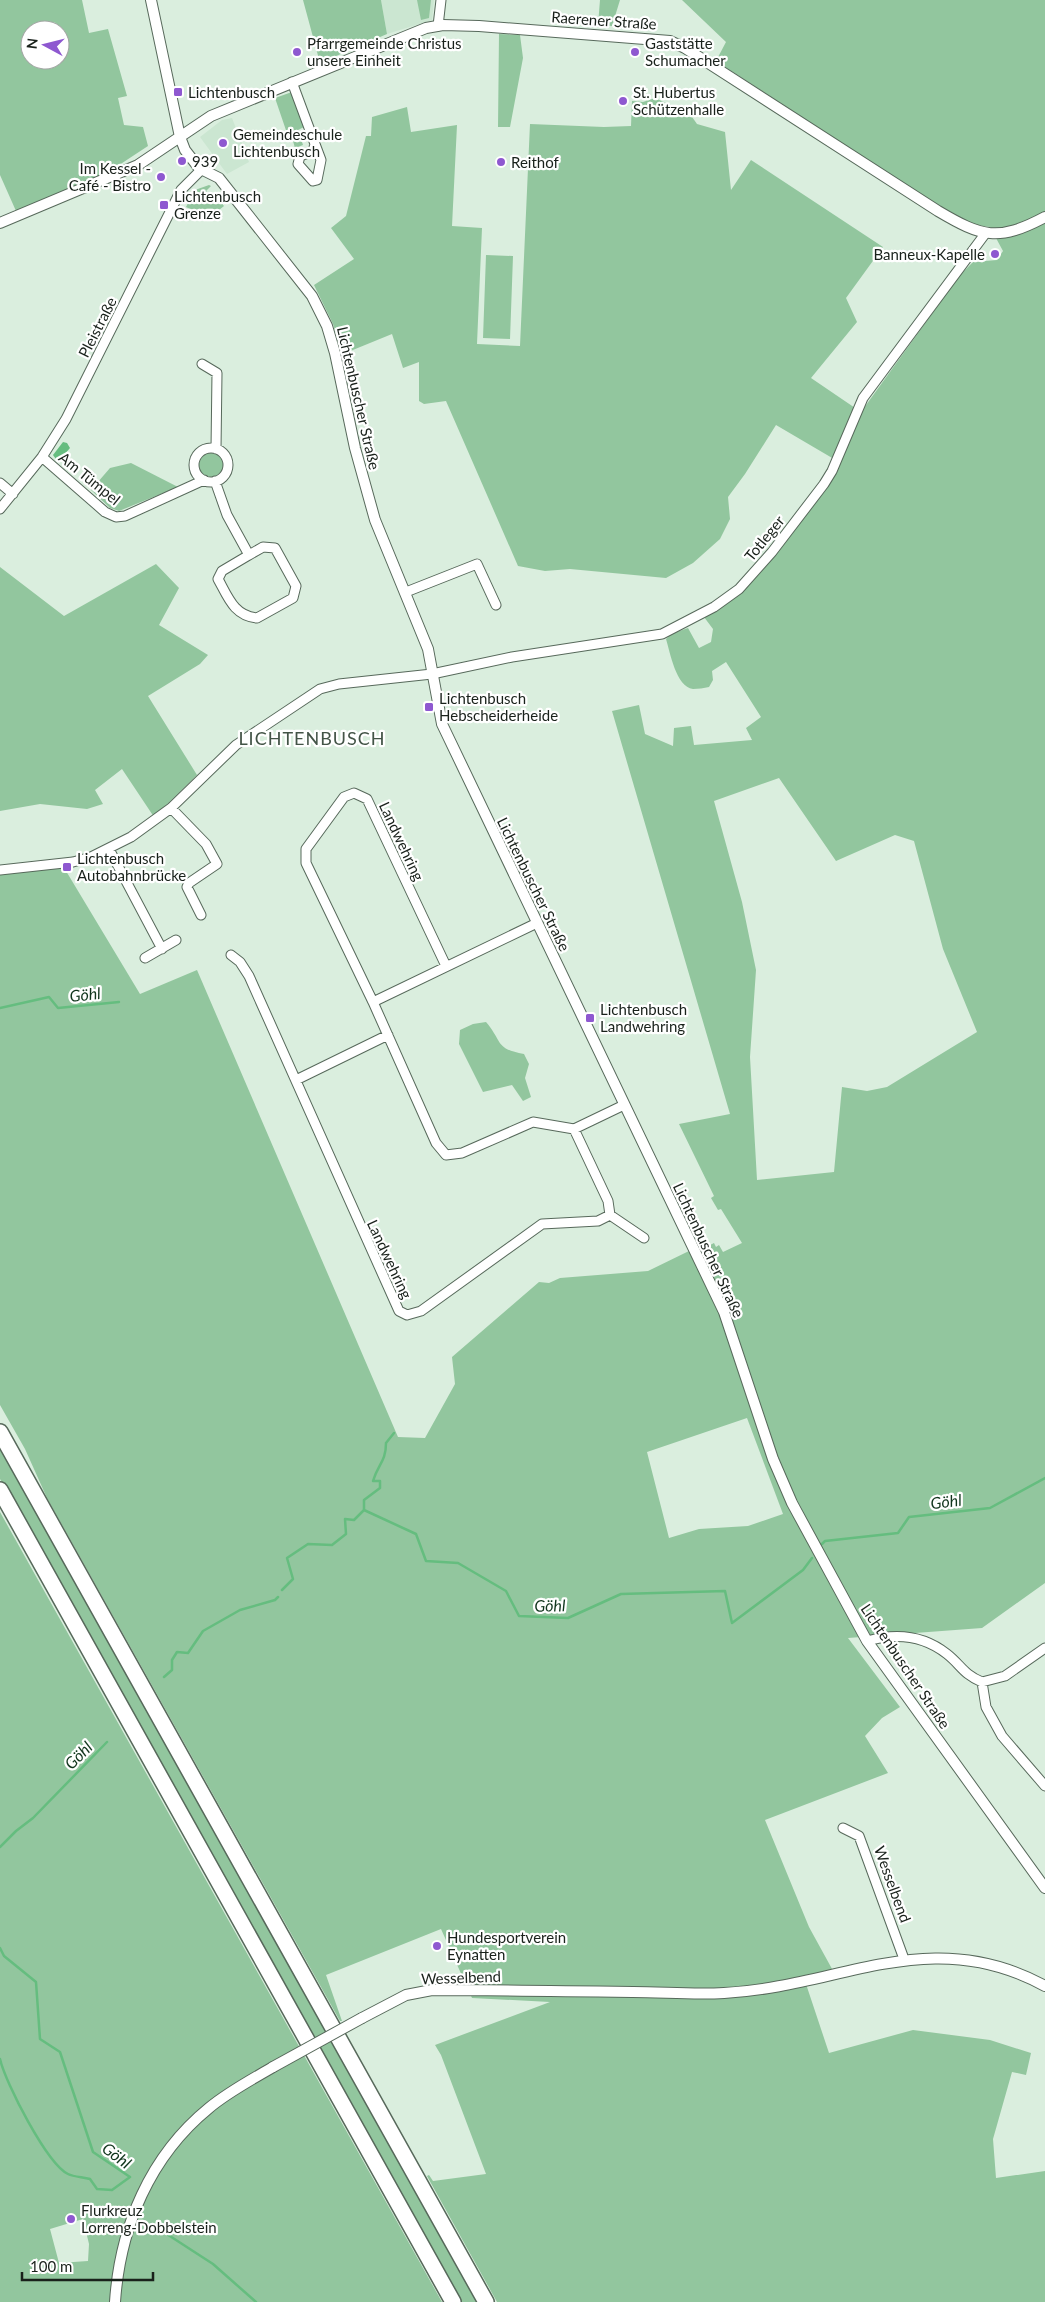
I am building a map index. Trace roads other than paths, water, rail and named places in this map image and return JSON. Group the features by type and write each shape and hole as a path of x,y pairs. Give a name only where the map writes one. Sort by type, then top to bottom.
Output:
{"highway":[{"path":"0,1432 486,2302"},
{"path":"0,1490 453,2302"}],"street":[{"name":"Lichtenbuscher Straße","path":"150,0 180,137 185,150 201,170 219,178 312,296 323,316 335,353 363,480 375,520 428,649 436,704 448,740 724,1312 773,1459 792,1503 867,1641 1045,1888"},
{"path":"438,26 441,0"},
{"name":"Raerener Straße","path":"0,223 121,173 151,158 211,116 402,37 438,26 527,29 670,41 685,48 945,215 985,234"},
{"path":"292,82 315,144"},
{"name":"Pleistraße","path":"0,509 42,457 66,419 181,190 201,170"},
{"path":"985,234 1018,229 1045,217"},
{"name":"Totleger","path":"0,870 73,862 109,849 146,828 171,808 236,745 310,694 339,684 432,674 512,657 662,634 699,617 739,589 772,552 824,484 832,471 863,398 985,234"},
{"path":"202,364 217,373 216,449"},
{"path":"204,480 196,472 194,462 200,452 210,448 216,449 225,455 228,466 224,476 215,481 227,515 249,555"},
{"name":"Am Tümpel","path":"42,457 105,512 116,516 125,516 204,480 215,481"},
{"path":"0,483 13,494"},
{"path":"263,547 274,548 296,586 293,598 257,618 250,618 234,609 218,580 222,571 249,555 263,547"},
{"path":"406,592 476,564 496,605"},
{"name":"Landwehring","path":"446,966 367,800 354,793 344,797 306,849 305,855 436,1143 446,1155 462,1153 533,1122 574,1129"},
{"path":"171,808 206,844 217,864 189,883 187,887 201,916"},
{"path":"109,849 162,948"},
{"path":"373,1002 537,923"},
{"path":"145,958 176,940"},
{"name":"Landwehring","path":"231,955 240,962 249,976 394,1304 399,1311 407,1315 421,1311 542,1224 598,1221 610,1215"},
{"path":"296,1080 388,1035"},
{"path":"624,1105 574,1129 608,1201 610,1215 644,1238"},
{"path":"867,1641 884,1636 904,1636 929,1642 948,1654 968,1676 982,1682 1005,1676 1045,1648"},
{"path":"982,1682 986,1707 1002,1736 1045,1786"},
{"name":"Wesselbend","path":"843,1828 859,1836 904,1959"},
{"name":"Wesselbend","path":"114,2302 122,2246 142,2191 168,2149 202,2114 241,2086 406,1995 432,1990 724,1993 780,1987 904,1959 951,1957 994,1964 1045,1986"}],"waterway":[{"name":"Göhl","path":"0,1008 49,997 58,1008 119,1002"},
{"path":"364,1510 364,1500 380,1488 380,1481 373,1481 383,1459 386,1443 394,1433"},
{"name":"Göhl","path":"822,1544 825,1541 898,1533 909,1517 990,1508 1045,1478"},
{"name":"Göhl","path":"282,1590 293,1579 287,1558 308,1544 332,1545 346,1534 345,1519 354,1520 364,1510 416,1534 426,1561 458,1563 506,1591 519,1616 568,1618 621,1594 725,1591 732,1623 803,1570 812,1558"},
{"name":"Göhl","path":"164,1677 172,1670 172,1660 177,1652 188,1653 203,1631 240,1610 275,1600 278,1597"},
{"name":"Göhl","path":"0,1847 33,1818 107,1742"},
{"name":"Göhl","path":"0,1948 4,1956 36,1982 40,2039 60,2052 93,2152 130,2177 112,2190 97,2189 90,2179 70,2175 59,2167 49,2155 18,2103 0,2059"},
{"name":"Göhl","path":"159,2229 213,2264 256,2302"}],"place":[{"name":"Pfarrgemeinde Christus unsere Einheit","path":"297,52"},
{"name":"Gaststätte Schumacher","path":"635,52"},
{"name":"Lichtenbusch","path":"178,92"},
{"name":"St. Hubertus Schützenhalle","path":"623,101"},
{"name":"Gemeindeschule Lichtenbusch","path":"223,143"},
{"name":"939","path":"182,161"},
{"name":"Reithof","path":"501,162"},
{"name":"Im Kessel - Café - Bistro","path":"161,177"},
{"name":"Lichtenbusch Grenze","path":"164,205"},
{"name":"Banneux-Kapelle","path":"995,254"},
{"name":"Lichtenbusch Hebscheiderheide","path":"429,707"},
{"name":"Lichtenbusch Autobahnbrücke","path":"67,867"},
{"name":"Lichtenbusch Landwehring","path":"590,1018"},
{"name":"Hundesportverein Eynatten","path":"437,1946"},
{"name":"Flurkreuz Lorreng-Dobbelstein","path":"71,2219"}],"district":[{"name":"LICHTENBUSCH","path":"312,738"}]}
